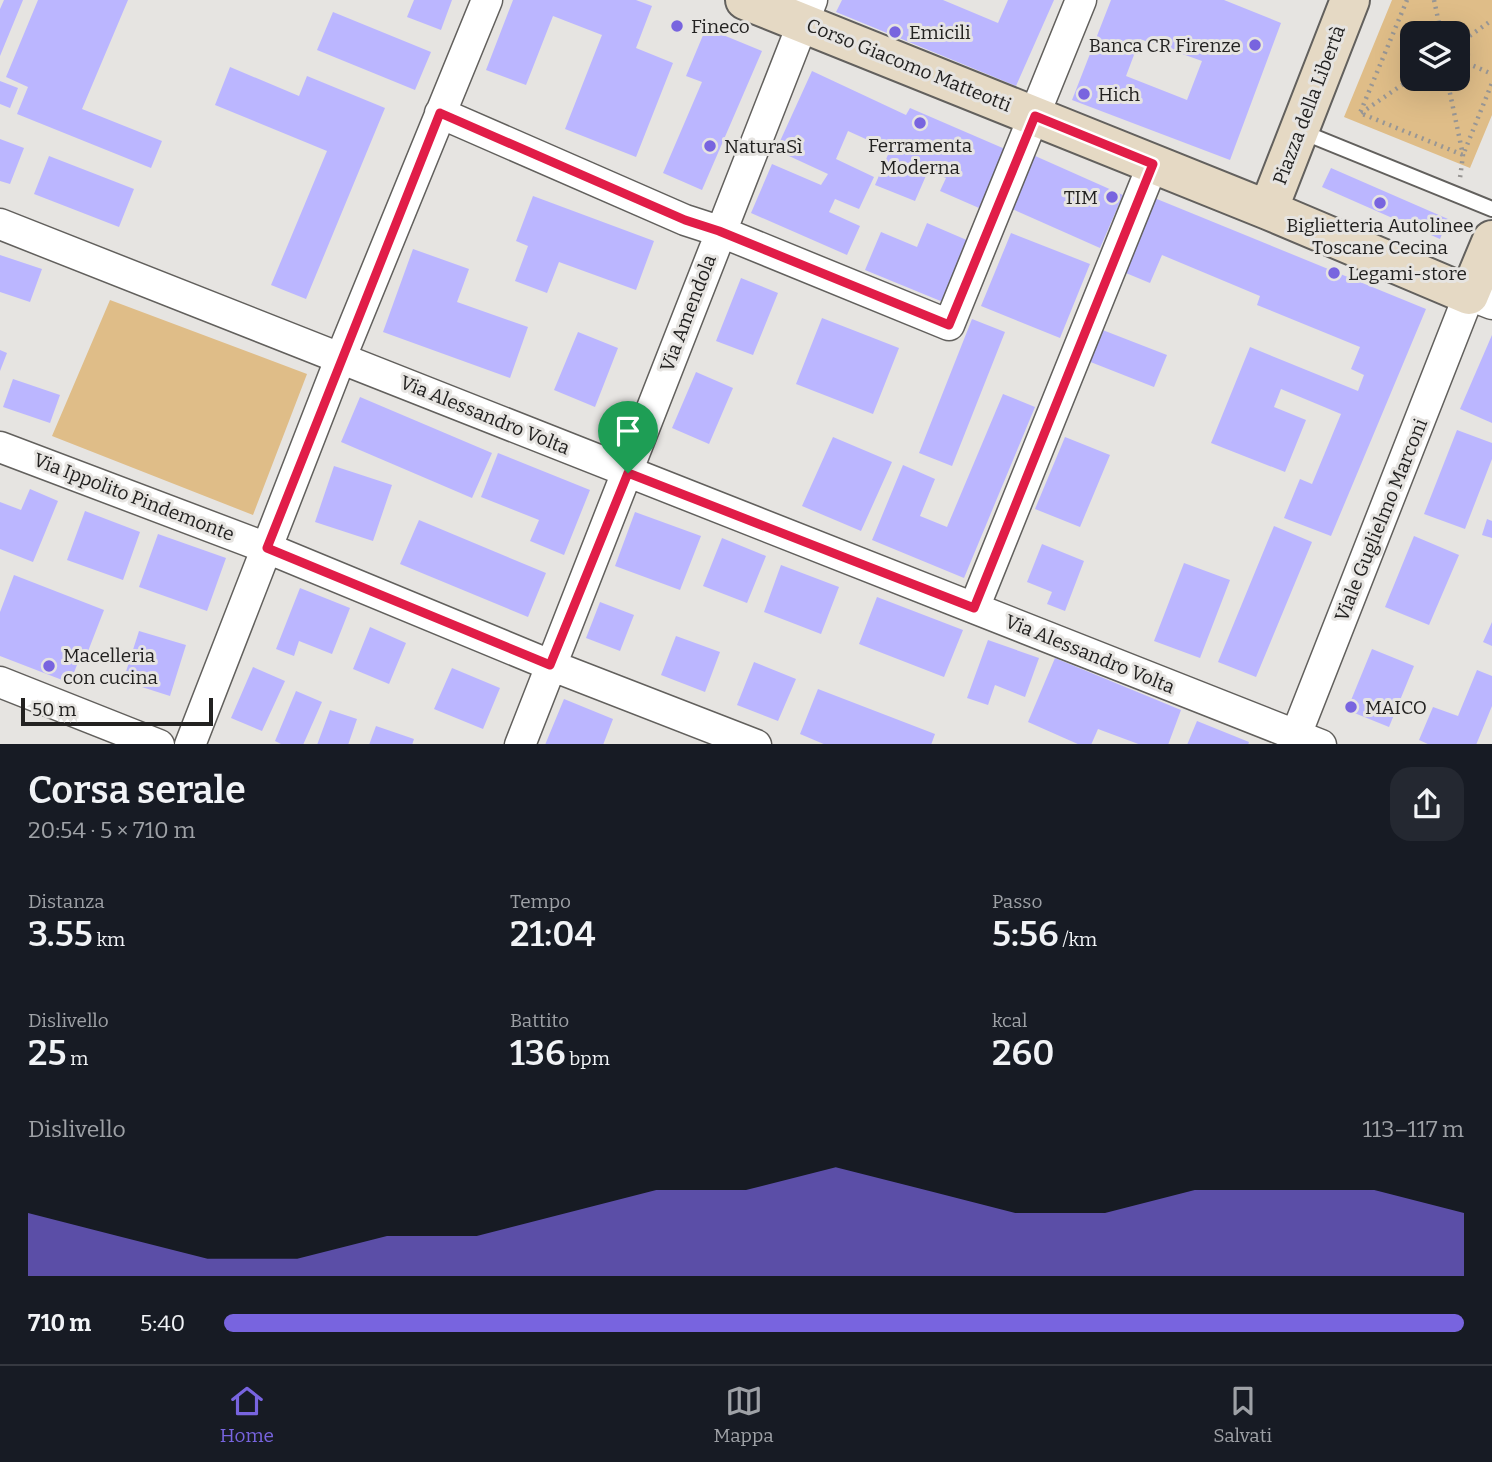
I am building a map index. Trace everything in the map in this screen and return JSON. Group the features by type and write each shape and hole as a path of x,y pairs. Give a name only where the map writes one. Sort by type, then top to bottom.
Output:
{"street":[{"path":"190,744 341,357 487,0"},
{"name":"Corso Giacomo Matteotti","path":"745,0 807,11 1035,116 1481,300"},
{"path":"440,113 685,220 719,231 949,325 1081,0"},
{"name":"Piazza della Libertà","path":"1268,210 1347,1"},
{"name":"Via Amendola","path":"520,744 807,11"},
{"path":"974,608 1153,164"},
{"name":"Via Alessandro Volta","path":"0,224 974,608 1303,741"},
{"path":"1481,300 1492,240"},
{"name":"Viale Guglielmo Marconi","path":"1303,741 1481,300"},
{"name":"Via Ippolito Pindemonte","path":"0,447 267,548 550,665 756,744"},
{"path":"0,682 159,744"}],"lane":[{"path":"1298,131 1492,209"}],"path":[{"path":"1360,113 1407,0"},
{"path":"1434,0 1438,21"},
{"path":"1470,36 1492,20"},
{"path":"1470,64 1492,74"},
{"path":"1463,155 1492,83"},
{"path":"1360,113 1400,86"},
{"path":"1450,91 1463,155"},
{"path":"1360,113 1463,155"}],"shaded area":[{"path":"1392,0 1492,0 1492,115 1470,168 1344,117"},
{"path":"110,300 307,374 253,515 52,436"}],"building":[{"path":"4,0 23,0 0,56 0,9"},
{"path":"38,0 128,0 82,109 162,141 151,168 17,114 28,87 6,77"},
{"path":"414,0 452,0 441,30 407,17"},
{"path":"513,0 636,0 652,6 636,48 673,63 636,157 565,129 602,35 553,16 526,85 486,70"},
{"path":"842,0 943,0 998,23 1008,0 1054,0 1016,86 836,12"},
{"path":"1111,0 1224,0 1281,23 1230,160 1072,100","holes":["1140,39 1202,61 1187,100 1126,76"]},
{"path":"333,12 431,52 415,90 317,50"},
{"path":"706,28 762,51 702,190 663,173 702,82 686,76"},
{"path":"230,67 299,96 307,76 385,108 306,299 271,285 327,151 215,105"},
{"path":"812,71 906,115 910,108 1005,149 979,208 940,191 946,178 928,171 915,201 875,185 890,150 848,131 836,159 874,177 859,209 835,199 829,212 860,226 847,255 751,213 772,164 821,185 828,174 776,150"},
{"path":"0,81 18,88 10,108 0,104"},
{"path":"0,139 24,148 10,184 0,181"},
{"path":"1033,155 1123,195 1100,248 1010,208"},
{"path":"49,156 134,189 119,227 34,194"},
{"path":"1331,168 1448,219 1440,239 1322,187"},
{"path":"533,196 654,241 636,290 559,262 547,293 515,281 528,246 516,241"},
{"path":"1152,197 1426,309 1331,536 1284,518 1300,479 1312,484 1341,414 1281,389 1274,407 1306,420 1285,472 1211,443 1250,347 1358,391 1364,375 1351,369 1360,347 1257,305 1260,296 1162,255 1150,283 1121,271"},
{"path":"927,223 969,241 943,302 865,270 881,232 917,247"},
{"path":"1011,233 1090,264 1060,338 981,306"},
{"path":"413,249 469,269 457,302 528,327 510,378 383,332"},
{"path":"0,255 42,269 30,302 0,292"},
{"path":"741,278 778,293 753,355 716,341"},
{"path":"822,318 899,348 873,414 796,384"},
{"path":"972,319 1005,332 952,466 919,453"},
{"path":"1100,329 1167,355 1154,387 1088,361"},
{"path":"578,332 618,348 595,407 554,390"},
{"path":"1492,335 1492,423 1460,409"},
{"path":"0,350 7,353 0,371"},
{"path":"696,372 733,388 709,444 672,428"},
{"path":"13,379 60,395 50,423 3,407"},
{"path":"1003,394 1035,407 964,578 872,540 903,465 935,479 920,516 947,527"},
{"path":"360,397 492,453 472,498 341,442"},
{"path":"1457,430 1492,443 1492,459 1465,529 1424,514"},
{"path":"833,437 892,462 861,531 802,506"},
{"path":"1065,437 1110,455 1080,527 1035,509"},
{"path":"498,453 590,490 564,555 530,541 539,520 481,497"},
{"path":"334,466 392,485 373,541 315,522"},
{"path":"30,489 58,501 33,562 0,549 0,502 21,510"},
{"path":"85,511 140,532 123,580 67,560"},
{"path":"635,512 701,536 680,590 615,566"},
{"path":"1487,519 1492,521 1492,538 1482,535"},
{"path":"419,520 546,573 528,617 400,564"},
{"path":"1274,526 1312,542 1256,677 1218,662"},
{"path":"158,534 226,558 207,611 139,587"},
{"path":"1414,536 1459,555 1429,625 1385,607"},
{"path":"722,538 766,556 747,603 703,586"},
{"path":"1042,544 1084,561 1065,611 1047,604 1052,592 1027,582"},
{"path":"1184,563 1230,580 1200,658 1154,641"},
{"path":"781,565 839,587 821,634 764,612"},
{"path":"14,575 104,610 85,659 80,657 70,683 0,656 0,612"},
{"path":"300,588 350,608 332,654 299,641 294,656 276,649"},
{"path":"877,597 963,630 944,677 859,644"},
{"path":"600,602 634,615 620,651 586,638"},
{"path":"1492,622 1492,646 1483,642"},
{"path":"370,627 406,643 389,684 353,669"},
{"path":"139,631 186,645 170,696 123,681"},
{"path":"676,636 720,652 705,692 661,675"},
{"path":"988,640 1039,658 1025,697 995,685 988,705 967,698"},
{"path":"1372,649 1414,666 1389,727 1347,710"},
{"path":"1055,658 1181,710 1168,744 1138,744 1098,729 1091,744 1078,744 1028,722"},
{"path":"754,662 796,679 778,721 737,705"},
{"path":"253,667 285,681 262,731 231,718"},
{"path":"452,668 500,688 483,729 434,709"},
{"path":"1477,670 1492,676 1492,706 1476,744 1428,744 1419,740 1433,707 1458,716"},
{"path":"818,689 935,734 931,744 824,744 800,734"},
{"path":"296,691 322,702 303,744 281,744 275,741"},
{"path":"564,699 613,719 603,744 545,744"},
{"path":"330,710 357,719 348,744 317,744"},
{"path":"1197,721 1249,742 1248,744 1187,744"},
{"path":"376,726 414,739 412,744 369,744"}],"place":[{"name":"Fineco","path":"677,26"},
{"name":"Emicili","path":"895,32"},
{"name":"Banca CR Firenze","path":"1255,45"},
{"name":"Hich","path":"1084,94"},
{"name":"Ferramenta Moderna","path":"920,123"},
{"name":"NaturaSì","path":"710,146"},
{"name":"TIM","path":"1112,197"},
{"name":"Biglietteria Autolinee Toscane Cecina","path":"1380,203"},
{"name":"Legami-store","path":"1334,273"},
{"name":"Macelleria con cucina","path":"49,666"},
{"name":"MAICO","path":"1351,707"}],"route":[{"path":"440,113 685,220 719,231 949,325 1035,116 1153,164 974,608 628,473 550,665 267,548 440,113"}]}
